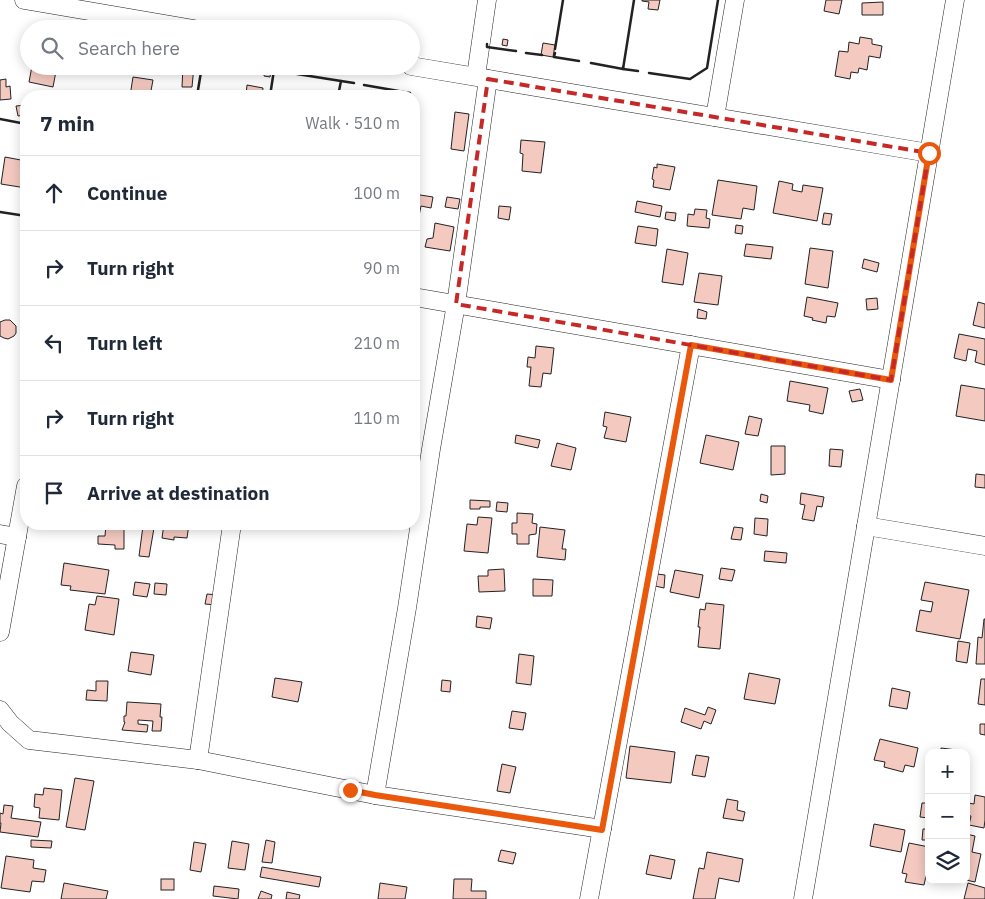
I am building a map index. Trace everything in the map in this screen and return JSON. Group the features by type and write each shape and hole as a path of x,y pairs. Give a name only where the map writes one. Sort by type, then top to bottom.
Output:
{"street":[{"path":"24,0 141,20"},
{"path":"420,522 456,304 482,78 487,0"},
{"path":"715,117 735,0"},
{"path":"803,899 955,0"},
{"path":"420,68 929,153"},
{"path":"420,298 891,380"},
{"path":"589,899 691,345"},
{"path":"0,632 9,536 20,504"},
{"path":"866,526 985,546"},
{"path":"198,760 231,530"},
{"path":"375,795 419,530"},
{"path":"0,710 10,723 29,740 198,760 375,795 602,830"}],"highlighted area":[{"path":"488,79 929,153 891,380 456,304"}],"building":[{"path":"642,0 660,0 658,10 648,9 649,2"},
{"path":"826,0 842,0 839,14 824,11"},
{"path":"883,2 883,15 862,15 862,3"},
{"path":"860,37 872,39 872,44 882,46 880,58 869,56 867,70 859,68 858,73 851,72 850,79 835,76 839,51 848,52 849,42 859,44"},
{"path":"503,39 508,40 507,46 502,45"},
{"path":"543,43 555,45 553,57 541,55"},
{"path":"30,75 55,75 53,87 29,82"},
{"path":"183,75 193,75 192,87 182,87"},
{"path":"133,77 153,80 151,90 131,90"},
{"path":"6,79 6,87 10,86 11,99 0,100 0,80"},
{"path":"247,85 263,88 263,90 246,90"},
{"path":"16,106 20,106 20,116 18,116"},
{"path":"455,112 469,114 464,151 451,149"},
{"path":"521,140 545,142 541,173 522,171 523,154 520,153"},
{"path":"5,157 20,160 20,187 1,184"},
{"path":"657,164 675,167 670,190 653,187 654,167 657,168"},
{"path":"718,180 757,186 754,210 743,208 741,219 712,215"},
{"path":"779,181 793,184 792,190 802,192 803,185 823,188 817,221 773,213"},
{"path":"420,195 433,197 431,208 421,206 420,211"},
{"path":"447,197 460,199 458,209 445,207"},
{"path":"637,201 662,206 660,217 635,212"},
{"path":"499,206 511,207 509,220 498,218"},
{"path":"695,209 707,210 706,218 710,219 709,228 687,226 688,214 694,215"},
{"path":"666,212 676,213 675,221 665,219"},
{"path":"824,213 832,214 830,225 822,224"},
{"path":"435,223 454,227 450,251 425,247 427,239 433,238"},
{"path":"736,225 743,226 742,234 735,233"},
{"path":"638,226 658,229 656,246 635,243"},
{"path":"746,244 773,247 771,259 744,256"},
{"path":"810,248 833,251 828,288 805,284"},
{"path":"667,249 688,253 683,285 662,282"},
{"path":"864,259 879,263 877,272 862,268"},
{"path":"699,273 722,276 718,305 694,302"},
{"path":"807,297 838,303 835,317 827,316 826,323 804,316"},
{"path":"877,298 878,309 867,310 866,299"},
{"path":"978,302 985,304 985,328 973,325"},
{"path":"698,309 707,312 706,319 697,318"},
{"path":"10,320 16,326 16,333 8,339 0,336 0,322"},
{"path":"959,334 985,339 985,365 975,362 977,351 968,349 966,361 954,358"},
{"path":"536,346 554,348 551,374 543,373 541,387 529,386 531,367 527,367 528,357 535,358"},
{"path":"790,381 828,388 823,414 809,411 810,405 787,401"},
{"path":"961,385 985,389 985,421 956,416"},
{"path":"860,389 863,400 852,402 849,391"},
{"path":"605,412 631,417 626,442 604,438 607,427 603,426"},
{"path":"749,416 762,419 758,436 745,434"},
{"path":"516,435 540,440 538,448 515,443"},
{"path":"706,435 739,442 733,470 700,463"},
{"path":"557,443 576,448 571,470 551,466"},
{"path":"771,446 785,446 785,474 771,475"},
{"path":"830,449 843,450 841,467 829,466"},
{"path":"976,474 985,475 985,488 975,487"},
{"path":"801,493 824,497 822,507 817,506 814,521 802,519 805,505 800,504"},
{"path":"761,494 768,496 767,503 760,501"},
{"path":"470,500 490,501 490,507 470,509"},
{"path":"497,502 508,503 507,512 496,511"},
{"path":"517,513 533,514 532,523 537,524 536,534 529,535 529,544 517,544 517,534 512,534 512,523 517,523"},
{"path":"478,517 492,518 488,553 464,551 467,524 477,525"},
{"path":"755,518 768,519 767,536 754,534"},
{"path":"540,527 565,530 562,549 566,549 565,560 537,557"},
{"path":"734,527 743,528 741,540 731,539"},
{"path":"106,530 124,530 124,549 115,549 115,545 98,544 98,536 105,536"},
{"path":"142,530 154,530 149,557 139,556"},
{"path":"163,530 188,530 187,538 174,537 174,540 162,538"},
{"path":"765,551 787,553 786,563 764,561"},
{"path":"64,563 109,570 105,594 70,590 71,586 61,585"},
{"path":"721,568 735,570 732,581 719,579"},
{"path":"504,569 505,591 479,592 478,576 488,576 488,570"},
{"path":"675,570 703,575 699,598 670,592"},
{"path":"657,574 665,575 664,588 655,586"},
{"path":"533,579 553,580 552,596 533,596"},
{"path":"135,582 150,584 147,597 133,595"},
{"path":"925,582 969,590 960,639 916,631 920,610 931,612 933,602 921,600"},
{"path":"155,583 167,584 166,595 154,594"},
{"path":"207,594 218,595 217,605 205,604"},
{"path":"97,596 119,599 114,635 85,630 89,604 95,605"},
{"path":"706,603 724,605 720,649 698,647 700,609 705,610"},
{"path":"477,616 492,618 490,629 476,627"},
{"path":"984,619 985,664 976,664 978,637 982,638"},
{"path":"958,641 970,643 967,663 956,661"},
{"path":"131,652 154,655 151,675 128,671"},
{"path":"519,654 534,656 531,685 516,683"},
{"path":"749,673 780,679 775,704 744,699"},
{"path":"275,678 302,682 298,702 272,697"},
{"path":"981,679 985,679 985,705 978,704"},
{"path":"442,680 451,681 450,692 441,691"},
{"path":"96,681 108,681 107,701 86,700 87,690 96,691"},
{"path":"892,688 910,692 907,709 889,706"},
{"path":"127,702 161,704 161,731 152,731 153,721 138,720 138,724 148,725 147,732 122,730 125,722 124,716 126,716"},
{"path":"708,707 716,710 711,724 704,721 701,729 681,722 685,708 705,715"},
{"path":"512,711 526,713 523,730 509,728"},
{"path":"980,724 985,724 985,735 980,734"},
{"path":"880,739 918,748 914,767 905,765 903,772 884,767 885,762 874,760"},
{"path":"630,746 675,752 671,783 626,778"},
{"path":"696,755 709,757 705,777 692,775"},
{"path":"502,764 516,767 510,793 497,791"},
{"path":"75,778 94,781 85,830 66,827"},
{"path":"44,788 62,790 59,820 39,818 40,808 34,807 35,794 43,795"},
{"path":"975,795 985,797 984,828 970,825 970,803 974,804"},
{"path":"727,799 738,801 737,810 745,812 743,821 723,818"},
{"path":"922,803 925,803 925,818 920,817"},
{"path":"4,805 13,806 11,818 41,822 38,837 0,832 0,813 3,814"},
{"path":"874,824 905,830 901,852 870,846"},
{"path":"923,829 925,829 925,840 922,840"},
{"path":"970,835 975,836 972,852 981,854 975,882 970,881"},
{"path":"31,840 52,841 51,848 31,847"},
{"path":"266,840 275,842 272,863 262,862"},
{"path":"232,841 249,844 245,870 228,868"},
{"path":"194,842 206,844 201,872 190,870"},
{"path":"909,843 925,846 924,885 905,882 907,874 902,873"},
{"path":"501,850 516,853 513,864 498,861"},
{"path":"707,852 743,859 739,882 719,878 715,899 693,899 699,868 704,869"},
{"path":"650,855 675,860 671,879 646,874"},
{"path":"6,856 34,860 33,868 46,870 44,882 32,881 30,892 1,888"},
{"path":"262,867 321,877 319,887 260,877"},
{"path":"161,879 174,879 174,890 161,890"},
{"path":"454,879 472,879 471,891 486,891 486,899 453,899"},
{"path":"64,883 108,891 106,899 61,899"},
{"path":"380,883 407,887 405,899 378,899"},
{"path":"968,884 985,888 985,899 964,899"},
{"path":"214,886 239,889 238,899 213,896"},
{"path":"261,891 272,895 271,899 258,899"},
{"path":"287,892 300,895 299,899 286,899"}],"wall":[{"path":"555,49 563,0"},
{"path":"591,63 623,69 634,0"},
{"path":"649,73 690,79 707,68 718,0"},
{"path":"487,44 487,47 516,51"},
{"path":"526,53 542,55"},
{"path":"555,53 554,57 579,61"},
{"path":"623,67 623,69 638,71"},
{"path":"198,90 200,75"},
{"path":"271,90 273,75"},
{"path":"303,75 341,81 339,90"},
{"path":"341,81 354,83"},
{"path":"364,85 393,90"},
{"path":"0,119 20,123"},
{"path":"0,212 20,215"}],"route":[{"path":"350,790 602,830 691,345 891,380 929,153"}]}
